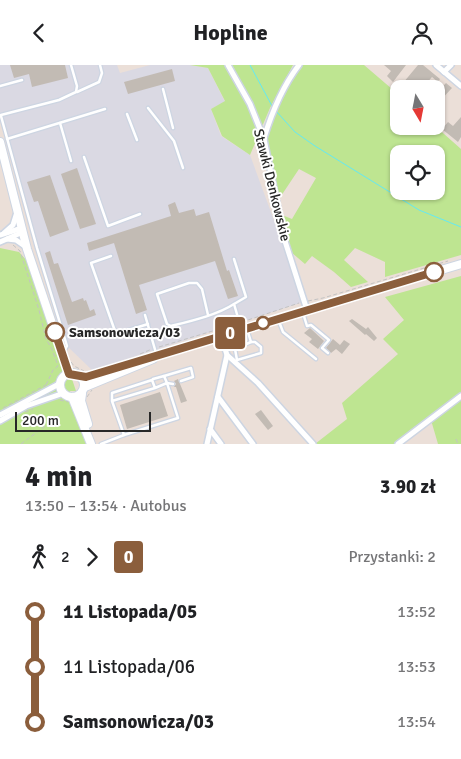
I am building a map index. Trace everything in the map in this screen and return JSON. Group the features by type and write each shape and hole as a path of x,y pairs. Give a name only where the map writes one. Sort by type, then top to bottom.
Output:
{"street":[{"name":"Stawki Denkowskie","path":"228,65 250,104 264,139 284,238 305,307"},
{"path":"264,139 272,114 289,78 299,65"},
{"path":"436,65 461,86"},
{"path":"444,72 451,65"},
{"path":"3,140 22,230 62,353 62,365 69,374"},
{"path":"2,234 13,225 17,210"},
{"path":"2,234 22,230"},
{"path":"0,242 22,230"},
{"path":"7,239 16,240 28,250"},
{"path":"0,415 47,387 60,384 64,377 69,374 84,375 156,353 222,336 242,327 278,318 305,307 461,264"},
{"path":"207,444 227,355 222,336"},
{"path":"0,421 26,406 87,392 143,365 156,353"},
{"path":"227,355 258,383 312,444"},
{"path":"84,375 87,392 81,401 92,444"},
{"path":"60,384 68,395 92,444"},
{"path":"217,396 253,444"},
{"path":"398,444 461,396"},
{"path":"210,429 221,444"}],"lane":[{"path":"71,65 77,86 76,92"},
{"path":"62,353 67,347 3,140 0,116 59,100 99,82 102,78 100,65"},
{"path":"0,86 22,80"},
{"path":"163,89 173,128"},
{"path":"148,108 174,141 183,168"},
{"path":"3,140 105,109"},
{"path":"127,114 137,140"},
{"path":"60,123 71,161"},
{"path":"84,157 108,226 140,215"},
{"path":"28,250 37,248"},
{"path":"111,257 91,263 116,334 148,324"},
{"path":"208,315 202,289 197,283 189,283 157,294 169,325 208,315 226,309 246,297 234,259"},
{"path":"234,303 242,327 251,342 255,342 261,347 261,353 237,359 235,349 251,342"},
{"path":"305,307 307,326 311,325 330,340 322,348 328,353"},
{"path":"145,315 156,353"},
{"path":"278,318 283,332 316,359"},
{"path":"124,435 112,401 112,393 191,368 193,377 181,381"},
{"path":"101,444 178,418 164,376"},
{"path":"152,380 155,387"},
{"path":"112,401 167,383 173,384"}],"path":[{"path":"7,239 8,243 17,247 20,251 39,310 46,339 62,365"},
{"path":"137,355 156,353 452,260"},
{"path":"0,409 24,395 47,387 53,370 62,365 71,362 84,375"},
{"path":"18,416 34,409"},
{"path":"21,444 60,415"},
{"path":"456,439 458,444"}],"shaded area":[{"path":"0,65 117,65 120,73 150,65 190,65 208,68 225,102 211,109 221,136 250,155 304,302 92,370 67,346 37,248 0,119"}],"green space":[{"path":"190,65 293,65 270,108 250,155 222,136 211,109 225,101 208,68"},
{"path":"299,65 364,65 390,87 390,135 445,135 461,149 461,255 385,277 385,262 355,248 344,260 368,282 351,287 312,256 305,264 291,252 282,215 292,219 316,178 299,169 277,202 264,148 272,114"},
{"path":"0,248 19,252 27,261 67,380 72,379 76,391 70,391 86,444 0,444"},
{"path":"461,276 461,444 438,444 431,420 398,444 315,444 347,419 342,403 398,354 383,339 404,320 385,297"}],"building":[{"path":"10,65 65,65 68,78 32,87 29,74 14,78"},
{"path":"384,65 406,65 395,80 391,80 387,76 391,71"},
{"path":"418,65 423,65 440,79 436,80 432,77 429,80 406,80"},
{"path":"172,69 175,81 128,94 124,82"},
{"path":"445,84 452,88 445,95"},
{"path":"461,117 461,137 458,142 445,131 445,126 448,122 453,126"},
{"path":"77,168 96,224 80,229 61,174"},
{"path":"50,175 69,230 50,237 38,201 34,202 27,182"},
{"path":"175,202 179,213 194,209 196,216 209,212 227,271 229,270 238,296 228,299 215,261 139,285 147,310 136,314 114,243 89,251 87,243 171,216 168,205"},
{"path":"50,251 54,264 58,263 72,302 83,298 84,301 86,300 90,311 94,309 96,315 68,325 45,253"},
{"path":"352,319 366,329 368,327 377,338 374,341 365,335 349,321"},
{"path":"310,328 324,341 318,349 309,342 312,339 304,333"},
{"path":"333,339 340,345 344,340 350,344 342,354 336,349 331,353 326,348"},
{"path":"178,379 187,401 181,403 176,387 174,387 176,384 174,381"},
{"path":"160,392 168,416 127,429 120,405"},
{"path":"261,410 273,426 268,430 255,414"}],"waterway":[{"path":"250,65 272,106"},
{"path":"276,111 295,132 315,146 419,210 461,227"}],"bus line":[{"name":"0","path":"55,332 69,374 82,378 434,272"}],"place":[{"name":"Samsonowicza/03","path":"55,332"}]}
